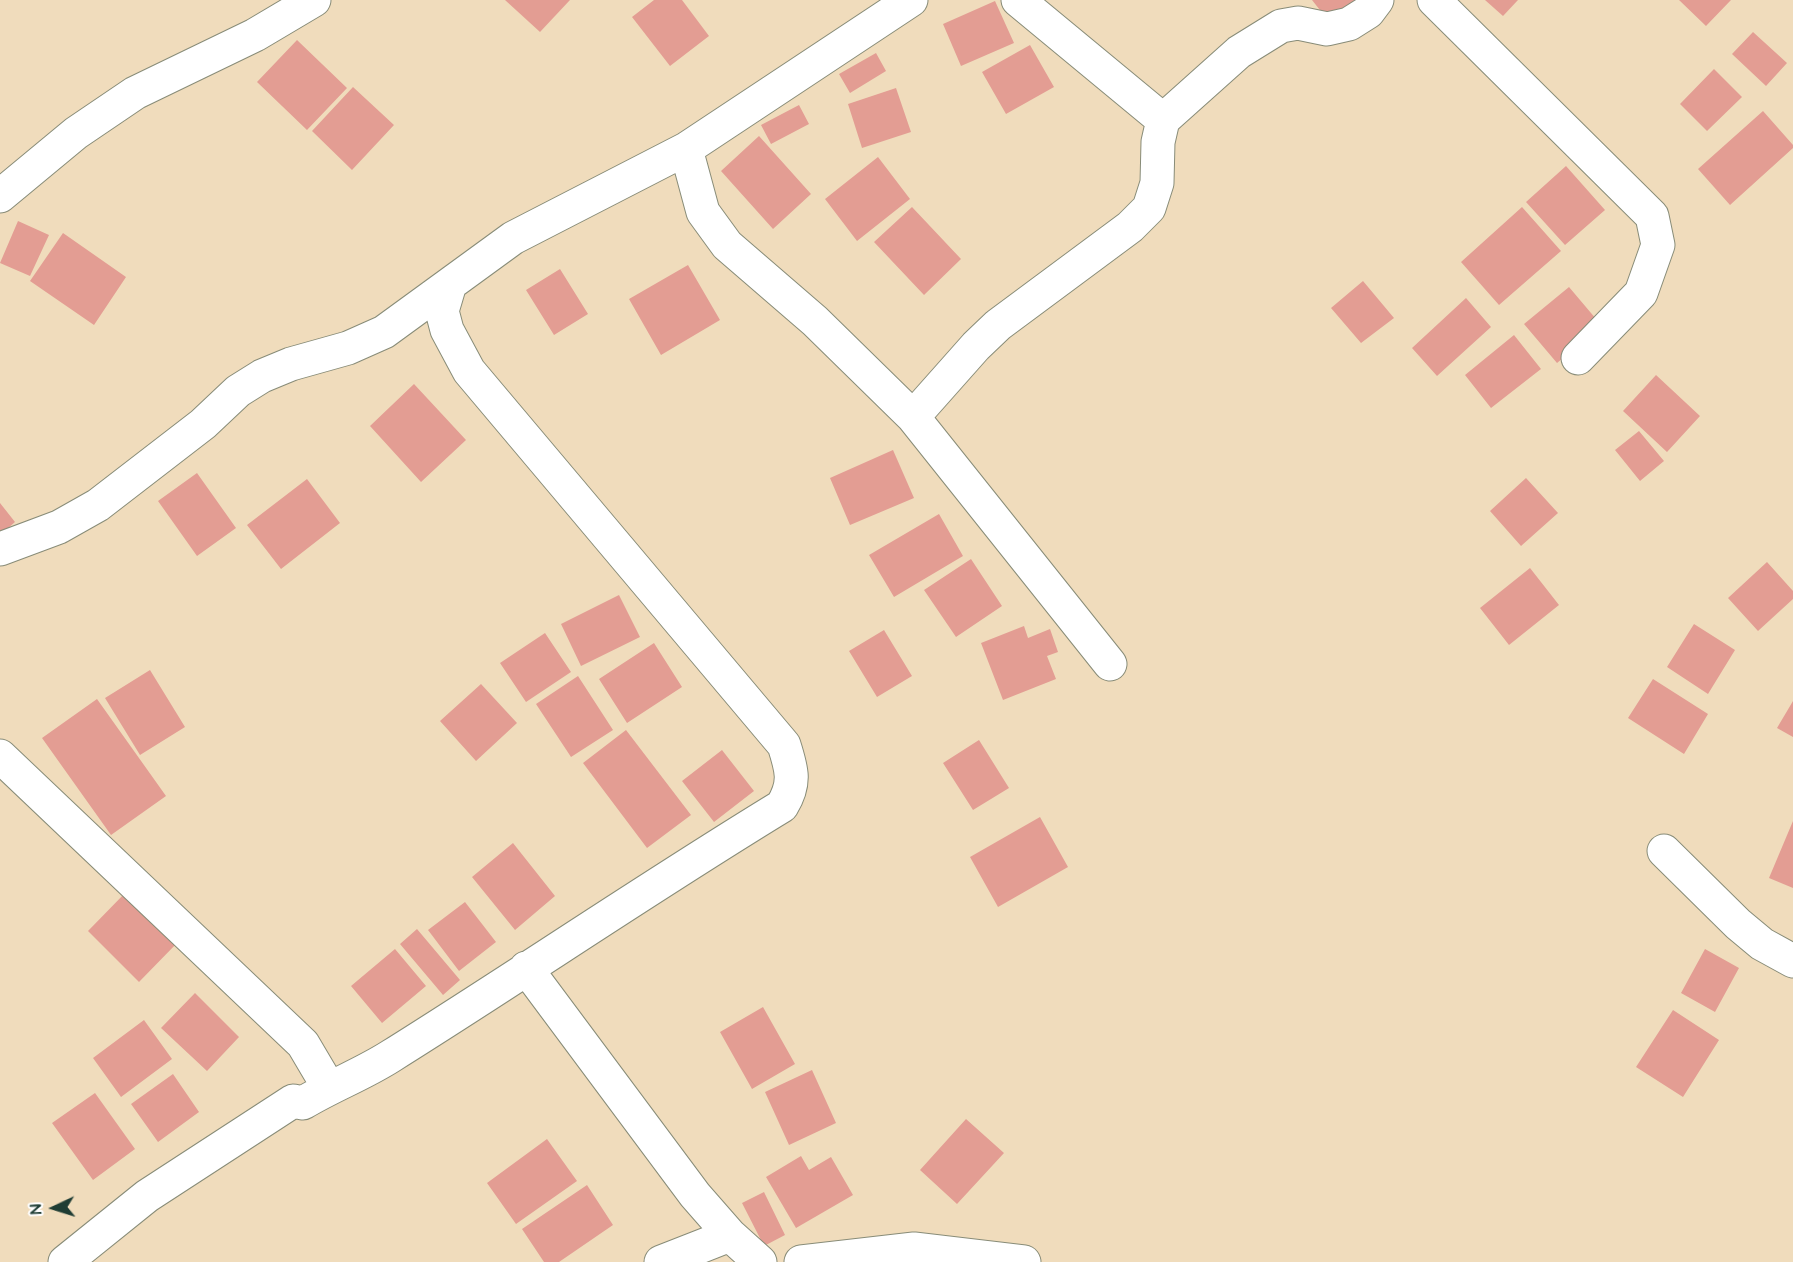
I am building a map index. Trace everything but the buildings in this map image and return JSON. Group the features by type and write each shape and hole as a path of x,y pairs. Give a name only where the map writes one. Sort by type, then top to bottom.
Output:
{"street":[{"path":"0,196 76,134 135,93 255,35 314,0"},
{"path":"0,549 59,527 99,505 203,424 238,391 262,376 291,364 348,348 384,332 513,238 686,149 911,0"},
{"path":"1018,0 1163,120"},
{"path":"913,417 976,346 998,325 1130,227 1149,208 1157,183 1158,142 1163,120 1239,52 1281,26 1298,23 1327,29 1349,24 1368,12 1377,0"},
{"path":"1434,0 1652,216 1658,245 1641,293 1578,358"},
{"path":"686,149 703,212 727,245 815,321 913,417 1110,664"},
{"path":"86,1255 147,1196 293,1101 303,1103 388,1058 679,869 782,806 791,791 792,768 784,745 469,371 447,330 442,310 450,284"},
{"path":"0,756 303,1044 329,1088"},
{"path":"1664,851 1746,931 1762,944 1793,960"},
{"path":"526,968 695,1195 730,1235 760,1262"},
{"path":"661,1262 730,1235"},
{"path":"801,1262 914,1249 1024,1262"}]}
